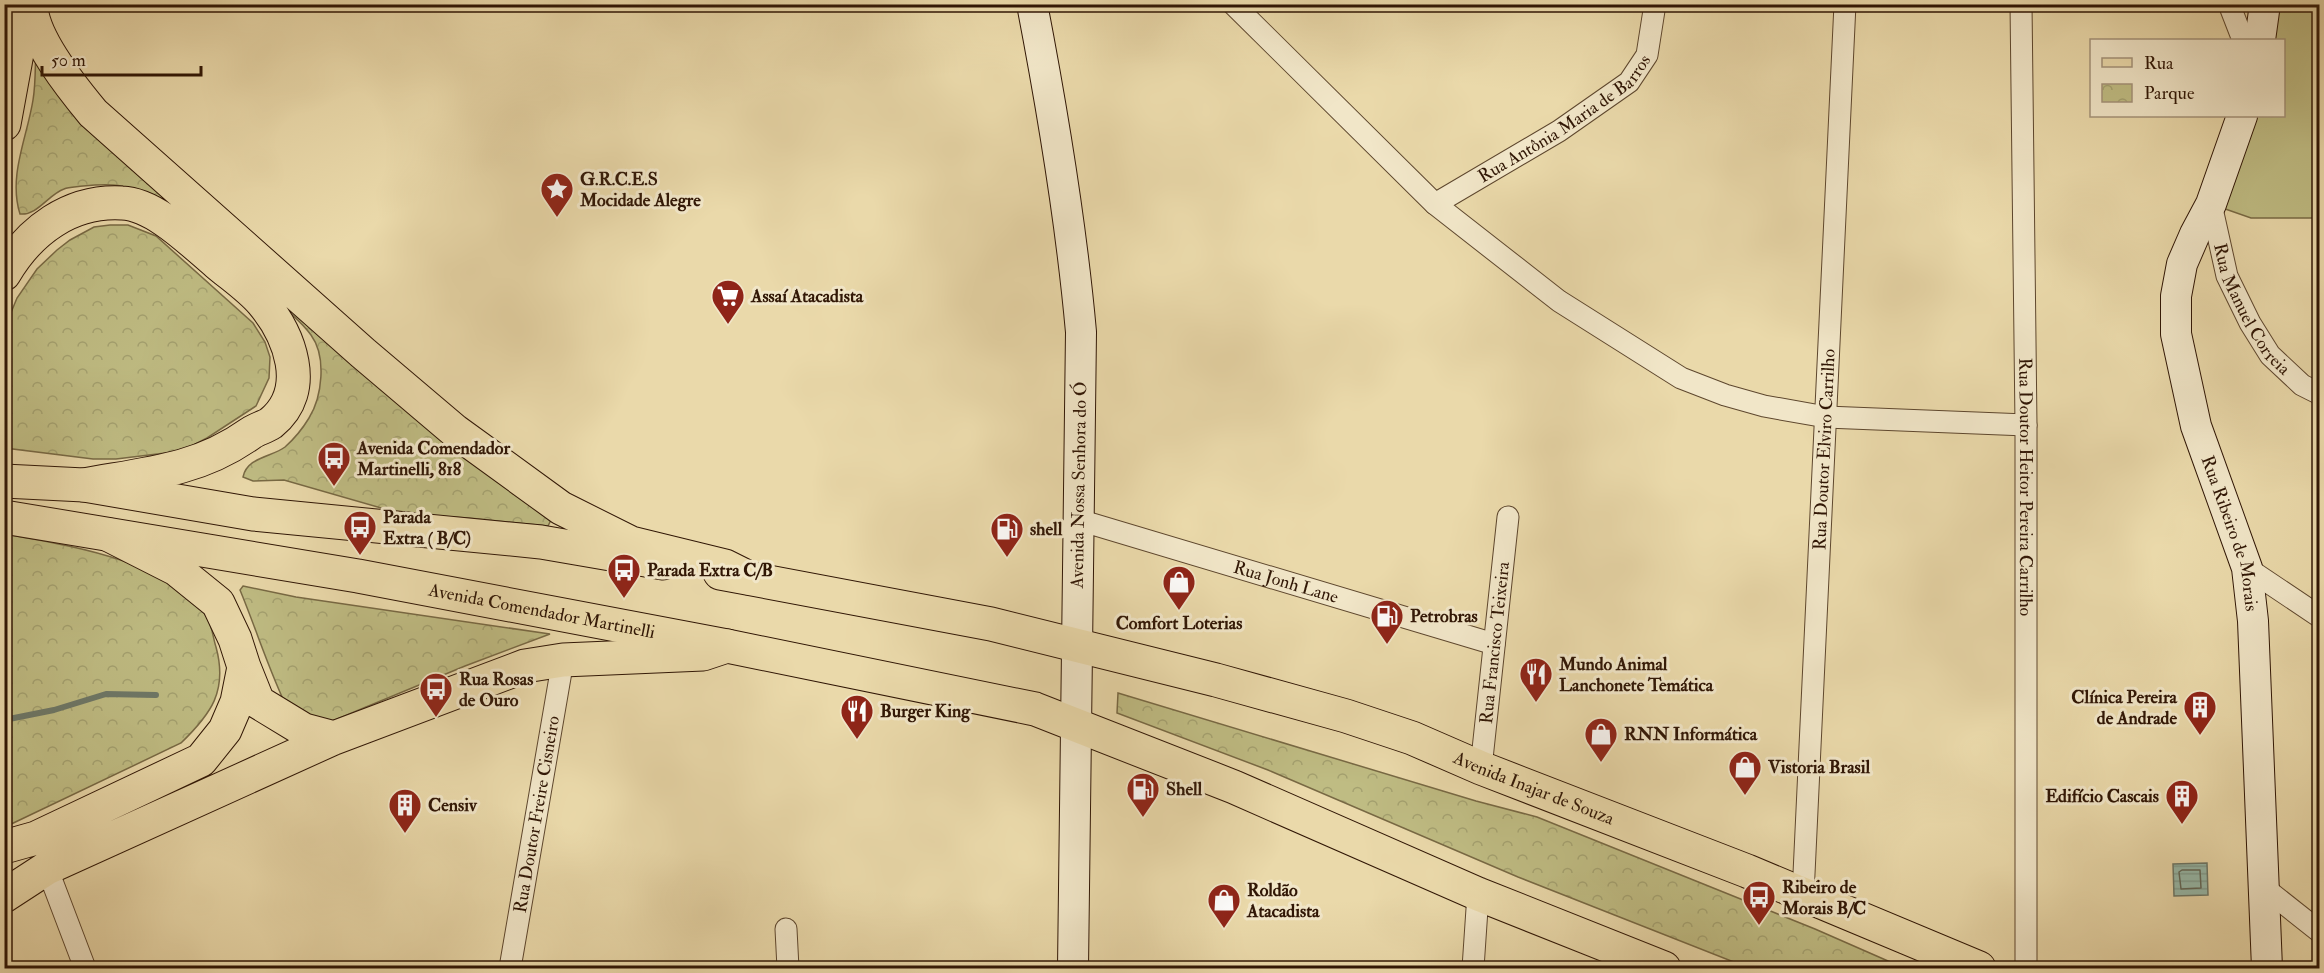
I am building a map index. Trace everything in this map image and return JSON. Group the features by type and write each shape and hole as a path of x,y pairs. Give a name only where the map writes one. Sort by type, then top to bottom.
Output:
{"main road":[{"path":"4,123 26,4"},
{"path":"31,4 40,34 57,67 93,113 454,431 561,508 631,543 725,566 749,578"},
{"name":"Avenida Nossa Senhora do Ó","path":"1032,4 1050,96 1075,265 1081,332 1073,969"},
{"path":"2260,39 2265,4"},
{"name":"Rua Ribeiro de Morais","path":"2241,117 2211,204 2182,264 2176,296 2176,334 2196,426 2247,568 2253,621 2267,969"},
{"path":"4,274 34,236 56,218 78,209 124,203 145,209 178,230 261,300 279,327 291,351 294,382 284,408 271,423 227,449 182,466 84,485"},
{"path":"4,481 84,485 253,514 541,542 992,624 1077,645"},
{"name":"Avenida Comendador Martinelli","path":"4,518 358,576 727,646 1035,709 1076,725"},
{"path":"109,535 176,569 218,603 235,639 258,702 304,730 334,738"},
{"name":"Avenida Inajar de Souza","path":"1077,645 1346,716 1412,738 1481,768 1803,895 1979,969"},
{"path":"4,896 47,868 334,738 525,666 563,660 703,654 727,646"},
{"path":"4,847 36,838 201,760 225,730 237,702 244,667"},
{"path":"1076,725 1234,787 1478,894 1664,969"}],"street":[{"path":"1233,4 1435,204 1559,302 1681,378 1725,395 1764,406 1826,417 2026,425"},
{"name":"Rua Antônia Maria de Barros","path":"1435,204 1559,131 1629,82 1647,55 1655,4"},
{"name":"Rua Doutor Elviro Carrilho","path":"1803,895 1845,4"},
{"name":"Rua Doutor Heitor Pereira Carrilho","path":"2021,4 2026,425 2026,969"},
{"path":"2229,4 2243,39"},
{"name":"Rua Manuel Correia","path":"2211,204 2227,276 2250,322 2270,355 2302,385 2319,394"},
{"name":"Rua Francisco Teixeira","path":"1481,768 1508,517"},
{"name":"Rua Jonh Lane","path":"1079,520 1494,644"},
{"path":"2247,568 2319,617"},
{"name":"Rua Doutor Freire Cisneiro","path":"510,969 563,660"},
{"path":"47,868 85,969"},
{"path":"2262,886 2319,932"},
{"path":"1473,969 1478,894"},
{"path":"786,929 788,969"}],"green space":[{"path":"2265,5 2319,5 2319,218 2251,218 2211,204 2242,117 2285,117 2285,39 2260,39"},
{"path":"36,45 553,516 548,526 402,514 284,480 253,481 243,477 249,465 285,447 309,418 320,388 321,365 316,344 306,328 294,316 152,197 126,187 110,185 68,188 58,192 32,212 20,214 16,186 17,171 33,100"},
{"path":"128,225 156,236 253,323 265,342 270,357 269,378 256,406 207,438 182,451 116,459 93,459 5,448 5,327 17,298 37,269 57,250 94,227"},
{"path":"5,534 115,558 169,582 190,598 207,617 216,647 220,676 214,701 201,722 181,743 5,827"},
{"path":"243,586 296,597 550,634 465,666 330,722 290,714 240,590"},
{"path":"1118,693 1476,801 1537,817 1815,929 1904,968 1749,968 1518,877 1268,770 1117,713"}],"water":[{"path":"2207,863 2208,895 2174,896 2173,864"}],"waterway":[{"path":"4,720 54,710 106,694 156,695"}],"place":[{"name":"G.R.C.E.S Mocidade Alegre","path":"557,218"},
{"name":"Assaí Atacadista","path":"728,325"},
{"name":"Avenida Comendador Martinelli, 818","path":"334,487"},
{"name":"Parada Extra ( B/C)","path":"360,556"},
{"name":"shell","path":"1007,558"},
{"name":"Parada Extra C/B","path":"624,599"},
{"name":"Comfort Loterias","path":"1179,611"},
{"name":"Petrobras","path":"1387,645"},
{"name":"Mundo Animal Lanchonete Temática","path":"1536,703"},
{"name":"Rua Rosas de Ouro","path":"436,718"},
{"name":"Clínica Pereira de Andrade","path":"2200,736"},
{"name":"Burger King","path":"857,740"},
{"name":"RNN Informática","path":"1601,763"},
{"name":"Vistoria Brasil","path":"1745,796"},
{"name":"Shell","path":"1143,818"},
{"name":"Edifício Cascais","path":"2182,825"},
{"name":"Censiv","path":"405,834"},
{"name":"Ribeiro de Morais B/C","path":"1759,926"},
{"name":"Roldão Atacadista","path":"1224,929"}]}
